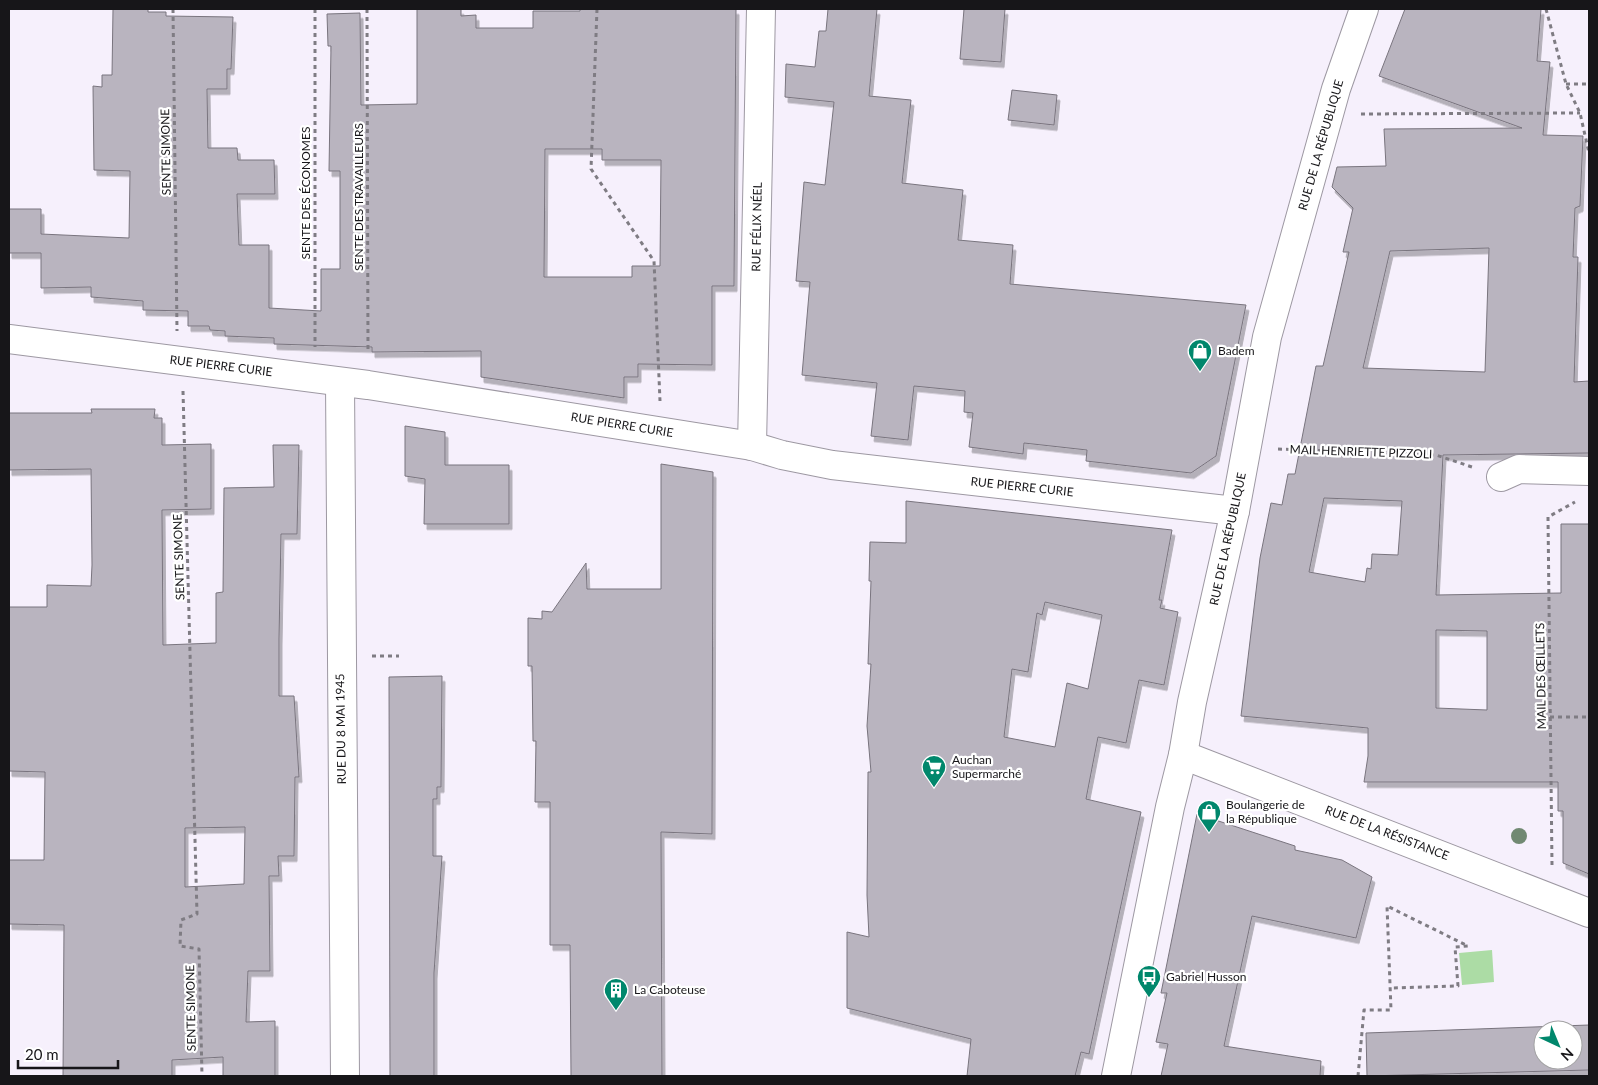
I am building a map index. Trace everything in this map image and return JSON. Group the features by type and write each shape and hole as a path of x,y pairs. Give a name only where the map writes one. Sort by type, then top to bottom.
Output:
{"street":[{"name":"RUE FÉLIX NÉEL","path":"752,446 761,9"},
{"name":"RUE DE LA RÉPUBLIQUE","path":"1116,1076 1170,807 1184,755 1192,702 1235,511 1268,337 1328,114 1364,9"},
{"name":"RUE PIERRE CURIE","path":"9,340 368,385 752,446 782,455 832,465 1235,511"},
{"name":"RUE DU 8 MAI 1945","path":"327,380 345,1076"},
{"path":"1500,477 1519,469 1584,471"},
{"name":"RUE DE LA RÉSISTANCE","path":"1184,755 1589,913"}],"path":[{"name":"SENTE SIMONE","path":"173,9 178,360 183,390 197,914 181,920 180,946 199,949 202,1076"},
{"name":"SENTE DES ÉCONOMES","path":"315,9 327,380"},
{"name":"SENTE DES TRAVAILLEURS","path":"367,9 368,385"},
{"path":"597,9 590,169 654,261 662,431"},
{"path":"1546,9 1566,84 1580,112 1589,153"},
{"path":"1566,84 1589,84"},
{"path":"1328,114 1580,112"},
{"name":"MAIL HENRIETTE PIZZOLI","path":"1247,448 1436,454 1500,477"},
{"name":"MAIL DES ŒILLETS","path":"1552,898 1548,517 1577,501 1584,471"},
{"path":"1550,717 1589,717"},
{"path":"1358,1076 1364,1010 1392,1010 1390,988 1387,906 1468,946 1455,947 1458,986 1390,988"}],"green space":[{"path":"1492,950 1494,982 1462,985 1459,953"}],"building":[{"path":"113,9 148,9 148,12 166,12 166,16 233,17 231,69 227,69 227,89 207,89 208,148 237,148 238,160 274,160 275,194 237,194 239,245 269,245 269,308 321,311 321,269 340,269 340,171 329,171 331,46 328,46 327,14 360,13 361,105 417,104 417,9 461,9 461,16 476,15 476,28 533,28 533,11 580,11 580,9 736,9 734,286 712,286 712,365 638,364 638,377 624,377 624,398 481,377 481,351 372,352 372,347 274,344 274,338 225,336 225,331 210,330 209,326 188,326 188,311 143,310 143,301 91,297 91,287 41,288 41,253 9,253 9,209 41,209 41,234 129,238 130,171 94,170 93,86 102,87 102,75 112,75","holes":["545,149 602,149 602,160 661,160 660,266 632,266 632,277 544,277"]},
{"path":"828,9 877,9 869,96 911,100 902,183 963,190 958,240 1013,245 1010,284 1246,305 1216,456 1191,473 1086,461 1087,450 1024,443 1023,454 969,447 973,413 964,412 965,391 914,386 908,440 871,436 877,383 802,375 810,282 796,281 804,182 825,185 834,102 785,97 786,64 815,67 819,31 826,31"},
{"path":"964,9 1005,9 1001,62 960,59"},
{"path":"1405,9 1541,9 1537,61 1550,62 1543,135 1583,136 1580,206 1575,208 1573,257 1578,257 1574,382 1589,381 1589,453 1443,455 1436,595 1561,593 1561,524 1589,524 1589,874 1563,863 1563,811 1558,811 1558,782 1364,782 1368,756 1368,728 1241,716 1260,558 1271,503 1282,505 1288,474 1295,474 1316,366 1323,366 1349,252 1343,252 1353,208 1332,187 1337,167 1386,166 1384,129 1522,128 1379,76","holes":["1489,248 1485,372 1363,368 1390,251","1324,498 1402,501 1398,555 1372,554 1371,569 1367,568 1365,582 1309,572","1436,630 1487,631 1487,710 1436,708"]},
{"path":"1012,90 1057,95 1054,125 1008,120"},
{"path":"91,409 155,409 154,418 162,418 162,445 211,444 211,509 162,510 163,645 216,643 216,593 223,592 224,488 274,487 273,445 299,445 297,534 281,534 279,639 279,696 294,696 299,777 295,777 294,856 278,856 279,876 269,876 270,971 248,971 246,1022 275,1021 275,1076 223,1076 223,1057 172,1060 172,1076 63,1076 64,925 9,924 9,860 44,860 45,772 9,771 9,607 47,607 47,585 91,586 92,565 91,469 9,470 9,413 92,413","holes":["245,827 244,884 185,887 185,828"]},
{"path":"405,426 445,432 445,465 509,465 509,524 424,524 425,479 405,476"},
{"path":"661,464 713,472 712,834 661,832 662,1076 571,1076 570,945 550,945 550,802 535,802 536,741 533,741 532,666 528,666 528,618 542,619 542,611 552,612 586,563 587,589 661,589"},
{"name":"Auchan Supermarché","path":"906,501 1172,530 1159,600 1162,600 1160,608 1178,612 1164,685 1139,680 1126,743 1098,737 1086,799 1141,812 1089,1054 1081,1052 1075,1076 967,1076 971,1039 847,1008 847,932 869,937 867,895 868,772 871,772 867,726 871,664 868,664 871,581 869,581 870,542 906,543","holes":["1045,602 1102,615 1088,689 1067,683 1055,747 1004,737 1012,669 1028,672 1037,613 1042,615"]},
{"path":"442,676 441,787 437,787 437,799 433,799 433,856 442,856 434,973 434,1076 390,1076 389,677"},
{"path":"1197,814 1295,846 1295,850 1342,860 1372,877 1356,938 1252,916 1224,1046 1321,1061 1320,1076 1161,1076 1168,1044 1156,1042 1167,993 1161,993"},
{"path":"1583,1025 1589,1025 1589,1070 1367,1076 1366,1033 1533,1027 1533,1070 1583,1070"}],"place":[{"name":"Badem","path":"1200,372"},
{"name":"Auchan Supermarché","path":"934,788"},
{"name":"Boulangerie de la République","path":"1209,833"},
{"name":"Gabriel Husson","path":"1149,998"},
{"name":"La Caboteuse","path":"616,1011"}]}
